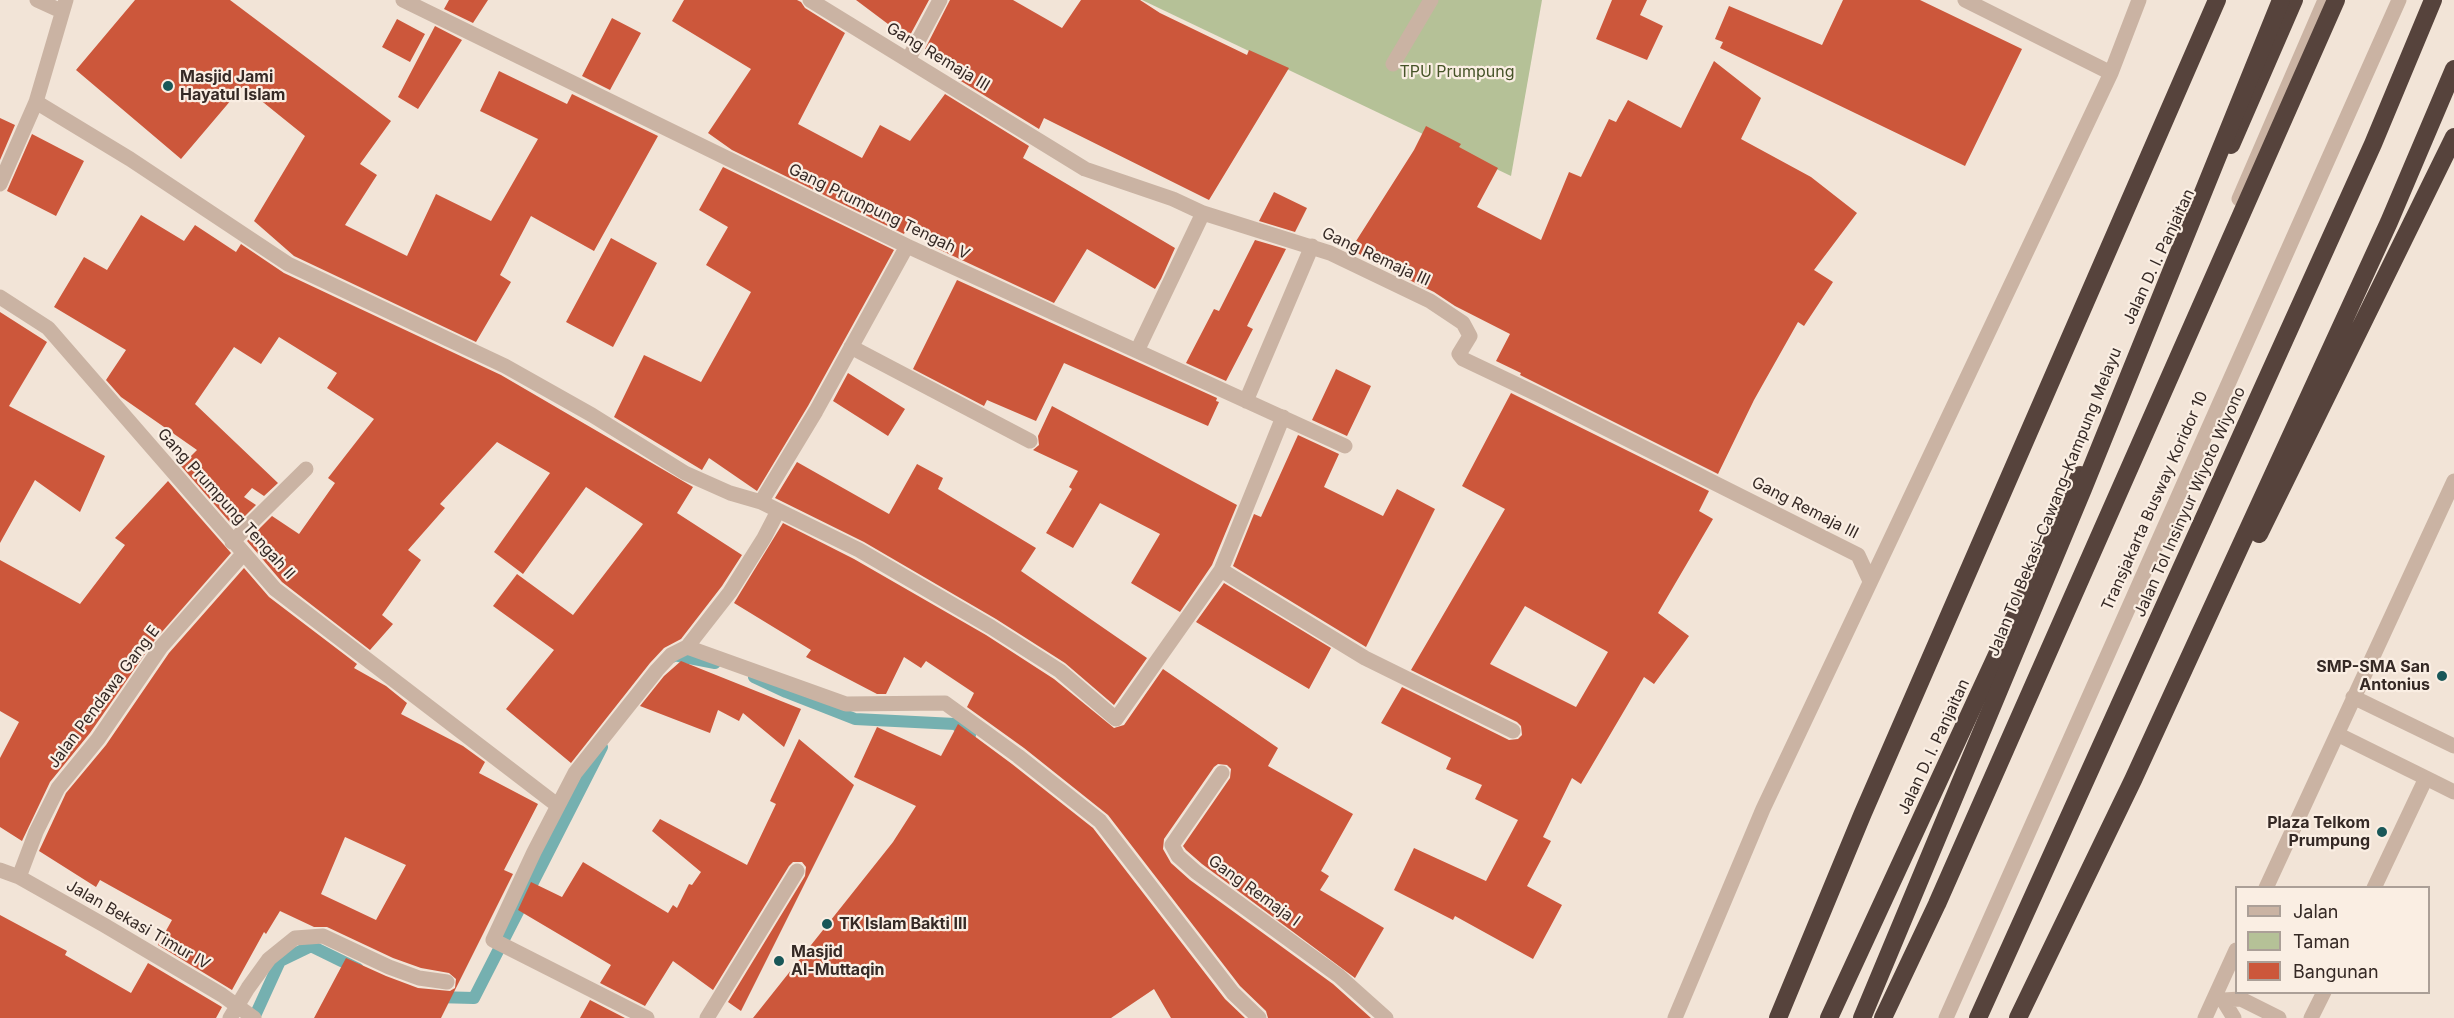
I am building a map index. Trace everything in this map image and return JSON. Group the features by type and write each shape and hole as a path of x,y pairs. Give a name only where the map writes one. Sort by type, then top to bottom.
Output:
{"highway":[{"path":"1778,1018 1863,813 2217,0"},
{"name":"Jalan Tol Bekasi–Cawang–Kampung Melayu","path":"1862,1018 2083,489 2281,0"},
{"name":"Jalan D. I. Panjaitan","path":"1829,1018 2236,134 2294,0"},
{"path":"1882,1018 1937,904 2336,0"},
{"name":"Jalan Tol Insinyur Wiyoto Wiyono","path":"1978,1018 2363,166 2433,0"},
{"path":"2019,1018 2143,759 2389,222 2454,69"},
{"path":"2019,1018 2454,137"}],"street":[{"path":"0,184 36,102 64,5 37,0"},
{"name":"Gang Prumpung Tengah V","path":"403,0 907,246 1345,446"},
{"name":"Gang Remaja III","path":"810,0 1085,169 1173,198 1203,213 1330,253 1430,301 1463,323 1470,336 1460,354 1463,359 1858,555 1870,581"},
{"path":"908,60 940,0"},
{"path":"1392,64 1431,0"},
{"path":"1965,0 2111,73"},
{"path":"1675,1018 1763,809 2111,73 2139,0"},
{"name":"Transjakarta Busway Koridor 10","path":"1890,1018 2017,745 2153,396 2325,0"},
{"name":"Transjakarta Busway Koridor 10","path":"1946,1018 2399,0"},
{"path":"36,102 130,159 288,264 505,366 592,415 685,473 730,493 760,502 859,550 991,627 1060,671 1116,719 1221,570 1283,417"},
{"path":"1137,351 1203,213"},
{"path":"760,502 907,246"},
{"path":"1246,401 1311,246"},
{"name":"Gang Prumpung Tengah II","path":"0,297 48,328 275,590 557,805"},
{"path":"851,347 1030,441"},
{"path":"232,542 306,469"},
{"path":"2267,886 2454,482"},
{"path":"647,1018 497,941 557,805 575,772 657,670 671,655 687,647 730,592 778,511"},
{"name":"Gang Remaja III","path":"1858,555 1888,544"},
{"name":"Jalan Pendawa Gang E","path":"19,877 36,832 58,788 98,739 161,647 243,554"},
{"path":"1221,570 1365,658 1513,731"},
{"path":"687,647 846,704 945,703 1018,756 1100,821 1233,993 1259,1018"},
{"path":"2354,697 2454,746"},
{"path":"2337,734 2454,792"},
{"name":"Gang Remaja I","path":"1222,773 1172,845 1178,856 1196,872 1339,976 1386,1018"},
{"path":"2375,886 2426,778"},
{"name":"Jalan Bekasi Timur IV","path":"0,870 19,877 242,1014"},
{"path":"707,1018 797,872"},
{"path":"242,1014 269,959 295,938 323,936 388,967 419,978 447,982"},
{"path":"2205,1018 2219,998 2235,954"},
{"path":"2312,1018 2324,994"},
{"path":"2219,998 2234,1018"},
{"path":"2219,998 2241,999 2279,1018"}],"green space":[{"name":"TPU Prumpung","path":"1142,0 1542,0 1511,176"}],"building":[{"path":"135,0 230,0 391,121 360,164 377,175 345,225 407,256 436,194 491,221 538,139 480,111 499,71 567,104 572,94 658,136 594,251 531,216 500,275 511,282 476,342 294,256 254,221 305,136 243,86 181,159 76,70"},
{"path":"449,0 488,0 473,23 444,9"},
{"path":"684,0 797,0 801,2 805,8 845,33 798,124 862,158 880,125 910,141 945,94 1029,146 1023,158 1175,248 1161,279 1155,289 1087,249 1054,303 936,248 907,227 904,234 732,150 708,133 751,69 672,21"},
{"path":"856,0 929,0 908,39"},
{"path":"950,0 1013,0 1062,28 1081,0 1140,0 1160,13 1247,55 1249,50 1289,68 1209,200 1044,118 1039,129 956,78 962,70 925,49"},
{"path":"1612,0 1647,0 1640,15 1663,26 1647,60 1596,39"},
{"path":"1843,0 1920,0 2022,49 1965,166 1720,48 1723,42 1715,39 1729,6 1822,45"},
{"path":"612,18 641,33 610,90 582,76"},
{"path":"397,19 425,34 410,62 382,47"},
{"path":"435,26 462,40 418,109 398,97"},
{"path":"1714,61 1761,98 1741,139 1811,177 1857,213 1814,270 1833,282 1804,326 1798,322 1754,400 1718,474 1496,361 1510,334 1351,249 1414,150 1426,126 1461,144 1459,147 1498,168 1477,207 1541,240 1569,172 1581,177 1609,119 1616,122 1628,100 1681,128"},
{"path":"0,118 15,125 0,160"},
{"path":"32,134 84,161 56,216 7,191"},
{"path":"723,167 894,250 808,406 757,491 709,458 702,470 614,417 644,355 701,382 751,292 706,265 728,227 699,210"},
{"path":"1274,192 1307,208 1295,232 1259,221"},
{"path":"141,215 184,241 195,225 236,252 241,244 284,273 501,375 693,487 677,513 742,555 722,586 681,639 664,648 650,663 571,763 506,709 554,650 493,606 517,574 573,615 643,524 586,487 523,574 494,552 550,473 497,442 440,504 445,508 408,550 421,560 382,615 393,624 370,650 282,582 247,541 272,516 299,534 335,483 328,478 374,419 327,388 337,373 279,337 261,364 234,347 195,404 278,483 264,496 252,488 244,497 256,505 234,527 181,466 197,450 121,397 106,380 126,350 54,307 84,257 107,270"},
{"path":"611,238 657,263 613,347 566,322"},
{"path":"1255,240 1286,249 1247,326 1253,329 1226,381 1186,363 1214,309 1219,311"},
{"path":"957,280 1217,398 1216,401 1219,402 1208,426 1064,363 1036,421 987,400 984,406 913,369"},
{"path":"0,312 47,342 9,406 105,456 80,512 35,480 0,543"},
{"path":"1336,369 1371,386 1347,436 1312,420"},
{"path":"848,373 905,409 888,436 833,401"},
{"path":"1511,393 1709,491 1699,511 1713,519 1658,613 1689,636 1654,684 1644,677 1581,784 1572,778 1543,837 1551,841 1527,886 1562,905 1533,959 1455,916 1453,920 1394,890 1414,848 1486,881 1518,820 1475,799 1482,785 1446,769 1451,758 1381,723 1402,687 1509,740 1518,739 1522,735 1521,726 1517,722 1411,670 1505,509 1462,486","holes":["1525,606 1608,652 1576,707 1490,664"]},
{"path":"1052,406 1237,505 1212,565 1180,612 1131,583 1160,534 1100,503 1073,548 1046,533 1072,489 1069,487 1078,471 1033,450 1039,445 1038,436"},
{"path":"1298,435 1339,454 1324,487 1383,516 1397,489 1435,509 1366,647 1233,566 1254,514 1261,517"},
{"path":"797,462 889,514 917,464 943,478 938,489 1036,548 1021,571 1147,658 1114,705 1065,663 996,619 864,542 775,498"},
{"path":"168,481 231,553 154,641 90,733 50,782 22,841 0,827 0,758 19,722 0,711 0,560 80,604 125,545 115,538"},
{"path":"783,523 854,559 986,635 1054,679 1114,728 1124,725 1163,669 1278,748 1268,766 1353,814 1321,871 1329,876 1320,890 1384,928 1355,978 1202,864 1183,846 1230,778 1231,769 1227,765 1218,764 1214,767 1164,839 1163,849 1171,863 1190,880 1333,984 1371,1018 1268,1018 1266,1011 1240,986 1108,815 1024,748 967,707 974,693 926,661 921,668 904,657 886,694 877,694 806,657 811,650 734,603"},
{"path":"244,568 269,597 357,664 354,668 386,686 407,703 401,714 463,746 485,762 479,773 538,804 504,870 513,874 441,1018 314,1018 346,958 418,988 450,991 455,988 456,979 449,973 421,968 393,958 327,927 314,927 280,911 266,934 264,932 232,990 158,945 172,920 100,880 96,887 39,851 66,793 106,745 169,653","holes":["345,837 406,865 376,920 321,894"]},
{"path":"1224,583 1331,648 1309,689 1196,622"},
{"path":"681,661 801,709 784,747 743,713 739,721 718,710 710,733 640,706 664,676"},
{"path":"958,724 1093,828 1225,999 1245,1018 1171,1018 1154,989 1111,1018 753,1018 893,842 916,806 854,777 877,727 941,756"},
{"path":"799,739 854,785 741,1011 728,1002 805,876 806,867 802,862 793,862 789,866 713,990 673,961 645,1006 600,983 611,965 518,910 531,882 562,897 583,862 668,913 673,905 677,908 689,884 692,885 701,872 652,831 660,819 747,865 776,804 770,801"},
{"path":"0,915 67,951 65,955 131,993 148,963 222,1007 216,1018 0,1018"},
{"path":"590,1000 625,1018 580,1018"}],"waterway":[{"path":"672,657 674,655 715,663"},
{"path":"754,677 855,719 955,724 970,735"},
{"path":"435,997 474,998 602,747"},
{"path":"254,1018 280,961 311,946 358,969"}],"place":[{"name":"Masjid Jami Hayatul Islam","path":"168,86"},
{"name":"SMP-SMA San Antonius","path":"2442,676"},
{"name":"Plaza Telkom Prumpung","path":"2382,832"},
{"name":"TK Islam Bakti III","path":"827,924"},
{"name":"Masjid Al-Muttaqin","path":"779,961"}]}
